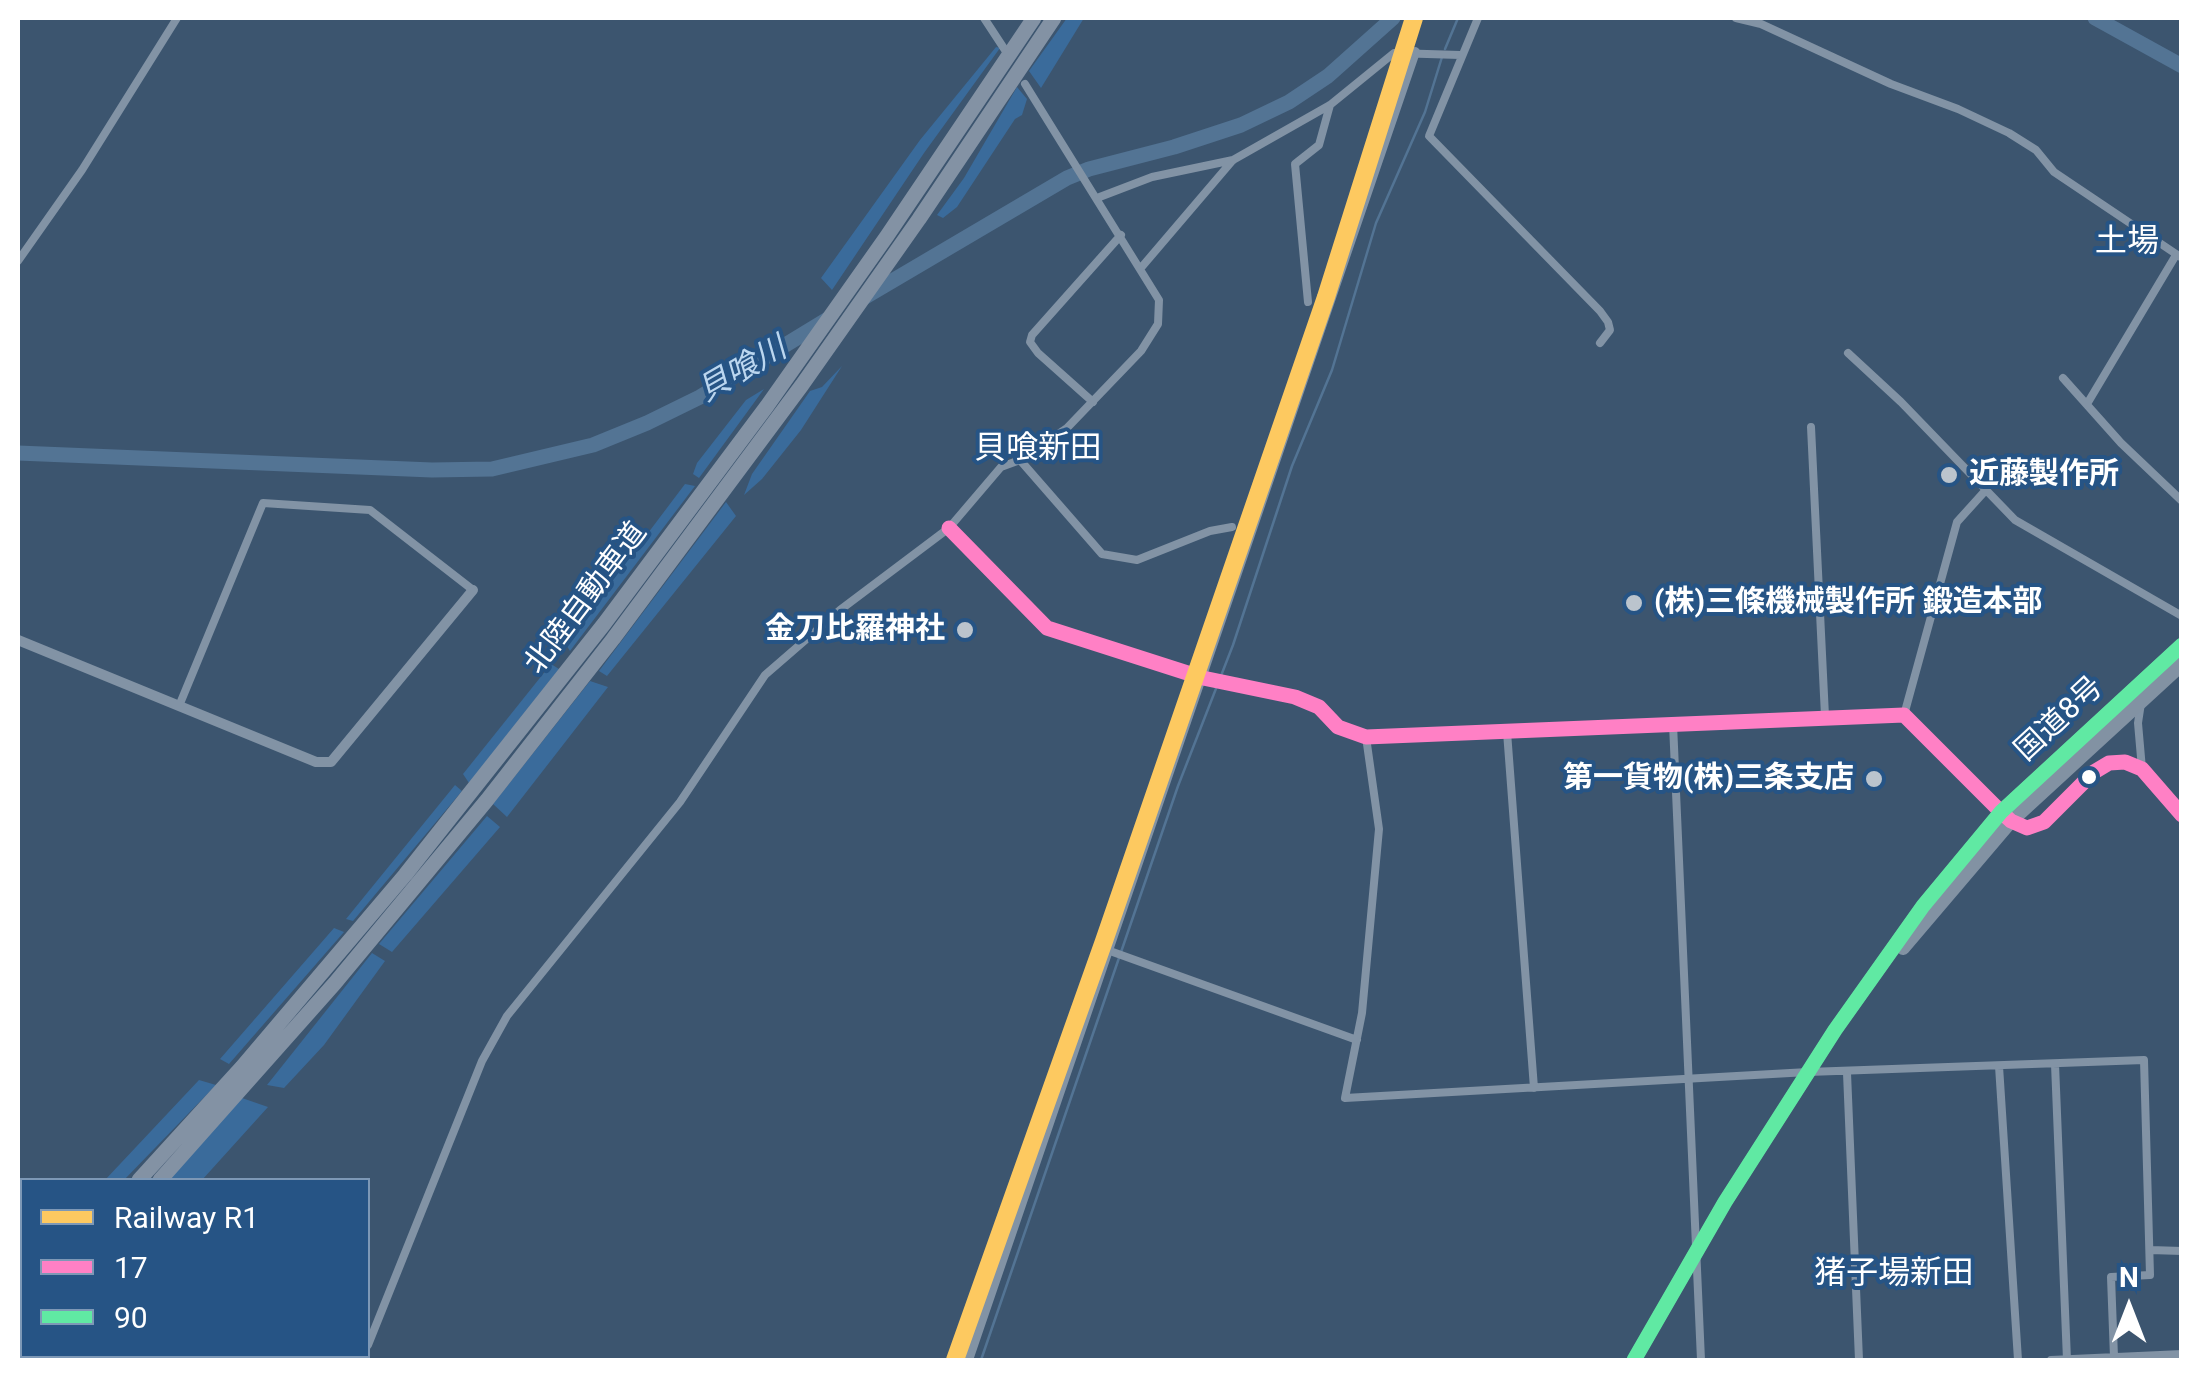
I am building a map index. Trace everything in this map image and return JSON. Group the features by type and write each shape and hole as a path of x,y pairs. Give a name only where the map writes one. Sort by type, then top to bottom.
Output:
{"highway":[{"name":"北陸自動車道","path":"141,1178 310,988 478,786 604,624 887,236 1034,18"},
{"name":"北陸自動車道","path":"162,1178 335,983 487,800 661,576 802,385 1054,18"},
{"name":"国道8号","path":"1634,1360 1694,1254 1808,1072 1923,906 2006,816 2182,645"},
{"name":"国道8号","path":"2006,816 2182,664"}],"main road":[{"path":"2006,816 2027,828 2044,822 2094,772 2110,763 2125,762 2142,768 2182,815"}],"street":[{"path":"18,261 82,170 177,18"},
{"path":"984,18 1004,50"},
{"path":"1478,18 1456,54 1429,136 1600,311 1610,330 1600,343"},
{"path":"1736,18 1761,24 2009,133 2036,150 2054,172 2179,256 2087,404"},
{"path":"968,1360 1422,52"},
{"path":"1096,196 1152,176 1233,160 1330,105 1394,53 1456,54"},
{"path":"370,1341 482,1061 507,1016 680,802 765,675 840,610 949,528 1001,467 1020,460 1066,428 1141,351 1158,324 1158,300 1026,84"},
{"path":"1308,302 1295,164 1318,145 1330,105"},
{"path":"1140,269 1233,160"},
{"path":"1094,402 1030,342 1032,335 1121,235"},
{"path":"1848,353 2015,520 2182,616"},
{"path":"2063,378 2182,502"},
{"path":"1810,428 1825,716"},
{"path":"1020,460 1102,554 1137,560 1232,526"},
{"path":"1904,715 1957,522 1985,491"},
{"path":"18,640 179,706 316,762 331,762 473,590 370,510 264,503 179,706"},
{"path":"949,528 1047,628 1203,678 1295,697 1318,708 1338,727 1366,737 1904,715 2006,816"},
{"path":"2142,699 2138,723 2142,768"},
{"path":"1673,724 1701,1360"},
{"path":"1507,732 1534,1088"},
{"path":"1366,737 1379,829 1358,1040 1345,1098 1808,1072 2144,1060 2150,1276 2111,1277 2114,1358"},
{"path":"1113,951 1358,1040"},
{"path":"2055,1064 2067,1360"},
{"path":"2000,1066 2018,1360"},
{"path":"1848,1073 1859,1360"},
{"path":"2150,1250 2182,1251"},
{"path":"2050,1360 2182,1354"}],"shaded area":[{"path":"1067,18 1084,18 1041,88 1029,71"},
{"path":"996,47 1000,48 832,290 821,278 920,140"},
{"path":"1017,87 1027,99 1022,115 1015,119 957,207 943,218 937,215 964,178"},
{"path":"842,366 801,430 744,495 752,474 810,391 822,387"},
{"path":"764,389 699,478 693,474 697,463 746,400"},
{"path":"685,484 695,486 570,651 565,643"},
{"path":"726,502 736,516 607,676 599,671"},
{"path":"551,664 559,669 469,783 463,774"},
{"path":"590,681 608,687 507,817 493,804"},
{"path":"455,785 462,791 353,921 346,919"},
{"path":"487,816 500,827 392,952 379,944"},
{"path":"334,928 344,932 229,1064 220,1059"},
{"path":"372,953 385,961 324,1045 284,1088 267,1085"},
{"path":"199,1080 216,1085 126,1178 107,1178"},
{"path":"242,1098 268,1107 204,1178 169,1178"}],"waterway":[{"name":"貝喰川","path":"865,297 1067,178 1241,125 1289,102 1328,76 1393,18"},
{"path":"1445,49 1458,18"},
{"path":"2095,18 2182,66"},
{"path":"981,1360 1178,786 1233,645 1292,466 1332,370 1376,223 1425,112 1442,57"},
{"name":"貝喰川","path":"18,453 432,470 492,469 593,445 647,423 700,397 828,319"}],"rail line":[{"name":"R1","path":"955,1360 1326,297 1414,18"}],"transit line":[{"name":"17","path":"949,528 1047,628 1203,678 1295,697 1319,707 1338,727 1366,737 1904,715 2001,812 2027,828 2044,822 2094,772 2109,763 2125,762 2142,769 2182,815"},
{"name":"90","path":"1634,1360 1725,1202 1835,1030 1923,906 2001,812 2182,645"}],"place":[{"name":"近藤製作所","path":"1949,475"},
{"name":"(株)三條機械製作所 鍛造本部","path":"1634,603"},
{"name":"金刀比羅神社","path":"965,630"},
{"name":"第一貨物(株)三条支店","path":"1874,779"}],"district":[{"name":"土場","path":"2127,243"},
{"name":"貝喰新田","path":"1038,450"},
{"name":"猪子場新田","path":"1894,1275"}]}
